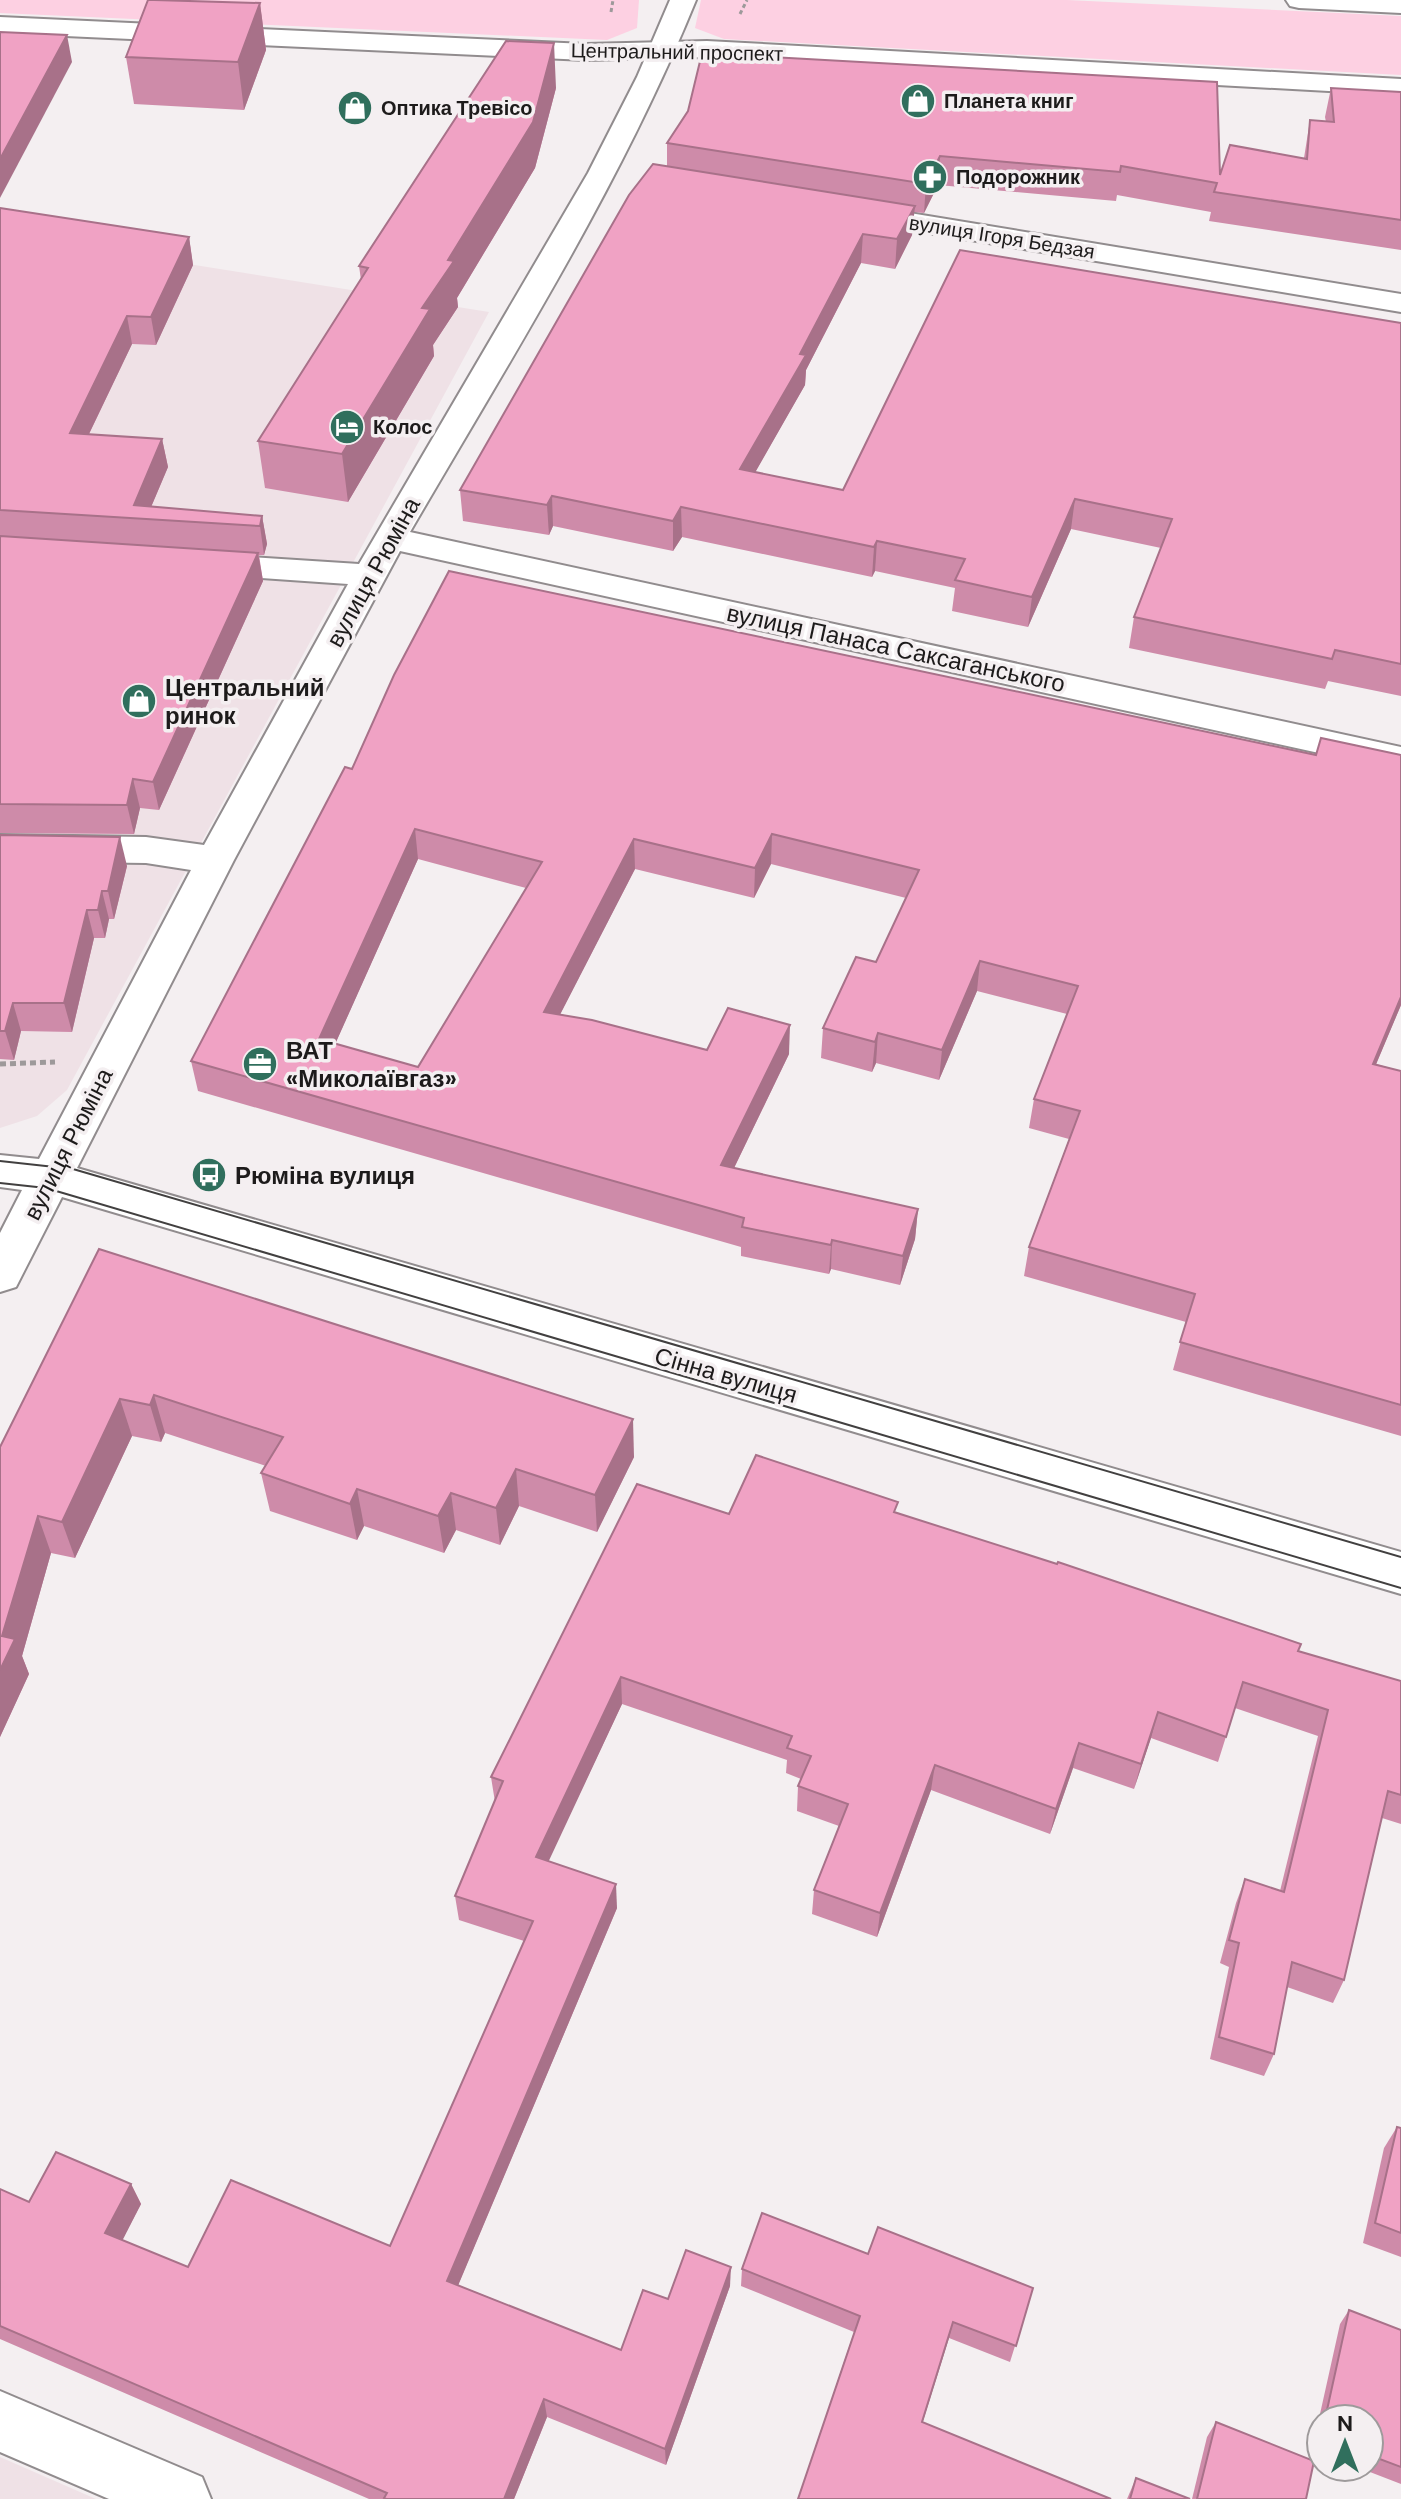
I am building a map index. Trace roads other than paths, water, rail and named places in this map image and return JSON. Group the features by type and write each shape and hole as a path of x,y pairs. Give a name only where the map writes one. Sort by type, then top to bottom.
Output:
{"street":[{"name":"вулиця Рюміна","path":"0,1275 215,860 390,538 618,175 661,50 683,0"},
{"path":"1299,0 1401,5"},
{"name":"Центральний проспект","path":"0,25 586,52 707,49 1401,87"},
{"name":"вулиця Ігоря Бедзая","path":"820,207 1401,303"},
{"name":"вулиця Панаса Саксаганського","path":"390,538 1401,759"},
{"path":"176,562 372,575"},
{"path":"0,848 146,850 215,860"},
{"name":"Сінна вулиця","path":"0,1171 50,1177 1401,1573"},
{"path":"0,2421 180,2499"}],"tram line":[{"path":"0,1161 73,1169 1401,1557"},
{"path":"0,1183 46,1188 1401,1588"}],"place":[{"name":"Планета книг","path":"918,101"},
{"name":"Оптика Тревісо","path":"355,108"},
{"name":"Подорожник","path":"930,177"},
{"name":"Колос","path":"347,427"},
{"name":"Центральний ринок","path":"139,701"},
{"name":"ВАТ «Миколаївгаз»","path":"260,1064"},
{"name":"Рюміна вулиця","path":"209,1175"}]}
